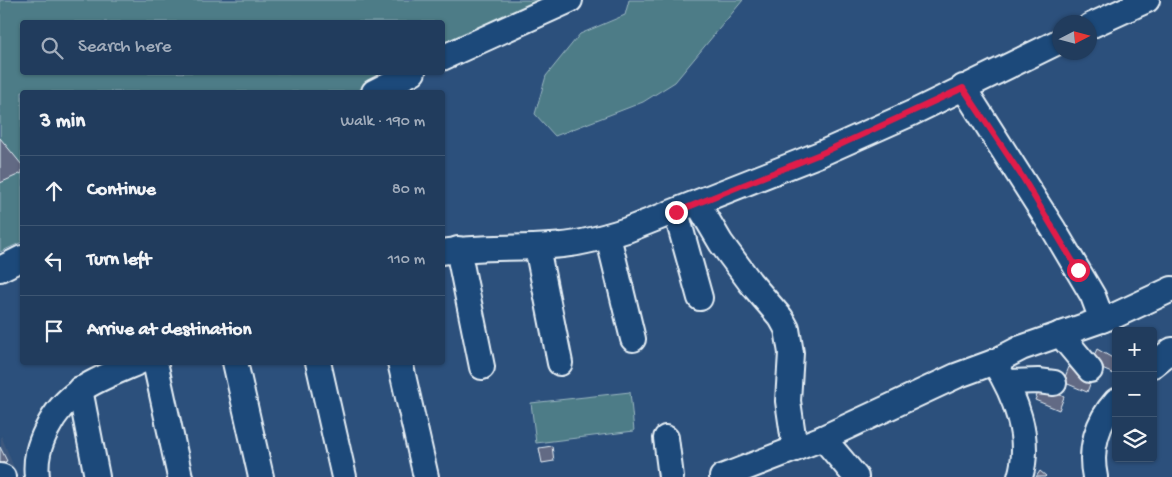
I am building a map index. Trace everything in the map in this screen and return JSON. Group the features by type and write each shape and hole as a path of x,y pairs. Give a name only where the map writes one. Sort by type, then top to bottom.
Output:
{"street":[{"path":"445,57 570,0"},
{"path":"1097,23 1147,0"},
{"path":"482,367 450,251 537,247 576,243 608,236 687,208 828,151 1052,45"},
{"path":"378,90 407,75"},
{"path":"963,88 1059,238 1092,296 1102,320"},
{"path":"687,208 700,298"},
{"path":"687,208 721,243 750,282 781,318 787,329 791,353 788,401 794,449"},
{"path":"608,236 633,339"},
{"path":"537,247 560,363"},
{"path":"0,269 20,259"},
{"path":"722,477 823,438 956,376 994,362 1021,348 1102,320 1172,289"},
{"path":"1060,334 1090,370"},
{"path":"1157,362 1172,350"},
{"path":"994,362 1007,382 1021,424 1024,441 1023,468 1020,477"},
{"path":"37,477 38,448 54,415 68,398 80,389 132,365"},
{"path":"156,365 180,477"},
{"path":"236,365 262,477"},
{"path":"319,365 344,477"},
{"path":"401,365 426,477"},
{"path":"1007,382 1038,381 1054,383"},
{"path":"80,389 97,477"},
{"path":"1095,477 1092,448 1100,426 1112,407"},
{"path":"666,438 671,477"},
{"path":"823,438 856,477"}],"shaded area":[{"path":"1,435 15,470 18,477 0,477"}],"green space":[{"path":"0,0 550,0 445,50 445,20 20,20 20,75 393,75 359,90 20,90 20,243 0,252"},
{"path":"629,0 743,0 675,82 643,102 555,136 535,114 546,76 580,34 625,15"},
{"path":"630,392 634,431 536,443 531,403"}],"building":[{"path":"0,138 20,163 20,174 0,183"},
{"path":"1097,349 1112,358 1112,373 1090,364"},
{"path":"1069,367 1092,379 1087,392 1063,382"},
{"path":"1041,385 1064,397 1059,410 1035,400"},
{"path":"552,446 554,461 542,463 539,448"},
{"path":"0,447 7,461 0,464"},
{"path":"1040,471 1046,476 1045,477 1036,477"}],"route":[{"path":"676,212 783,170 867,134 963,88 1023,178 1078,270"}]}
